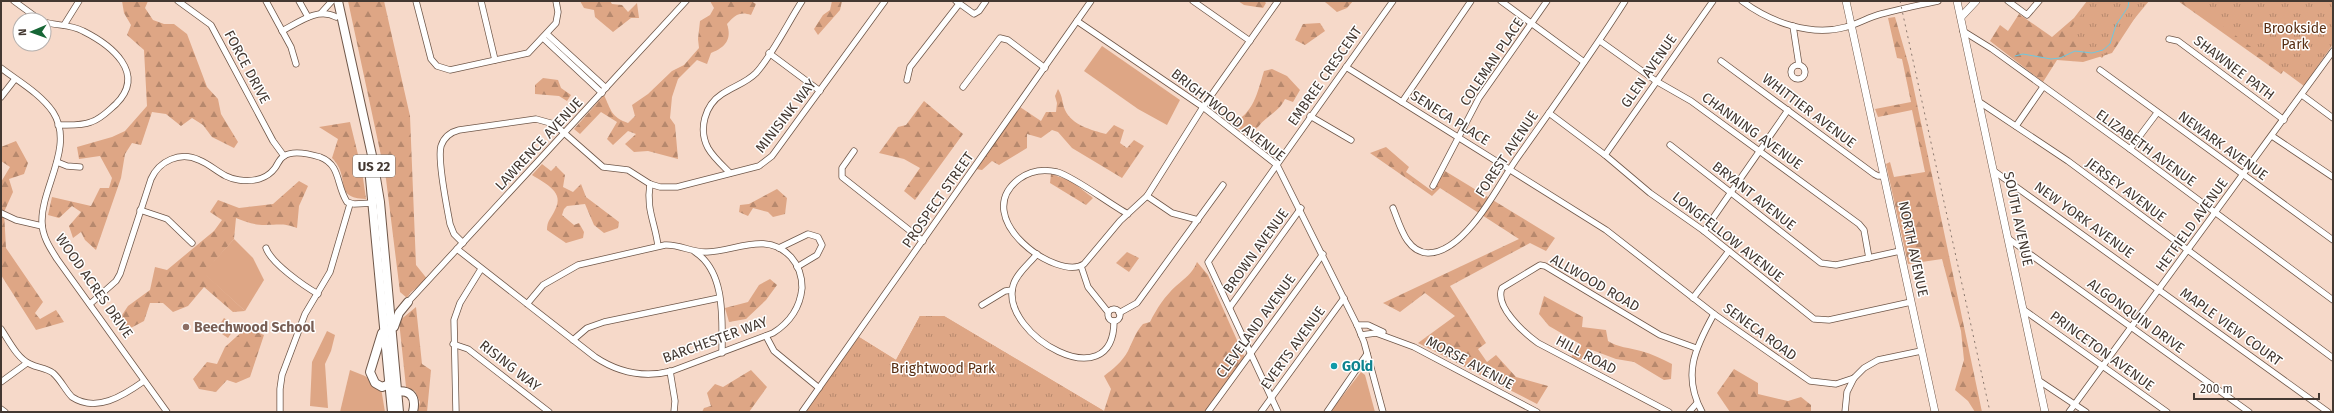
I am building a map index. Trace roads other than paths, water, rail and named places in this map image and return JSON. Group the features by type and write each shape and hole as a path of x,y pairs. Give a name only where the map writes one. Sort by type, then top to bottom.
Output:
{"highway":[{"name":"US 22","path":"332,1 370,172 384,322 393,387 399,412"},
{"name":"US 22","path":"338,1 373,160 380,202 392,334 392,412"},
{"path":"389,290 396,303 408,302"},
{"path":"392,334 395,320 408,302"},
{"path":"384,322 370,372 375,383 382,387 393,387 412,394 414,399 413,412"}],"main road":[{"name":"NORTH AVENUE","path":"1846,1 1934,412"},
{"name":"SOUTH AVENUE","path":"1957,1 2045,412"},
{"path":"1961,18 1976,1"}],"street":[{"path":"14,1 29,12"},
{"path":"64,25 79,1"},
{"name":"FORCE DRIVE","path":"178,1 211,25 273,141 284,156"},
{"path":"266,1 294,54 296,64"},
{"path":"299,1 308,17"},
{"path":"321,13 332,1"},
{"path":"416,1 429,55 437,66 450,70 528,53 545,36 557,20 558,12 556,1"},
{"path":"481,1 495,60"},
{"name":"LAWRENCE AVENUE","path":"408,302 686,1"},
{"path":"730,173 711,153 706,144 704,132 706,114 719,96 745,82 757,71 802,1"},
{"name":"MINISINK WAY","path":"463,243 454,234 450,224 440,157 441,147 448,136 459,130 536,119 554,124 603,167 628,170 650,184 671,188 758,166 769,159 885,1"},
{"path":"907,80 910,67 958,2 972,13 977,13 986,1"},
{"name":"PROSPECT STREET","path":"802,412 1091,1"},
{"path":"1193,1 1250,41"},
{"path":"1128,214 1062,174 1044,171 1026,175 1015,183 1009,191 1005,202 1004,214 1012,232 1037,254 1068,268 1081,266 1128,214 1147,196 1203,107 1278,1"},
{"name":"EMBREE CRESCENT","path":"1230,307 1208,262 1310,116 1393,1"},
{"path":"1402,102 1471,1"},
{"path":"1501,1 1584,62"},
{"name":"COLEMAN PLACE","path":"1433,186 1479,98 1548,1"},
{"name":"FOREST AVENUE","path":"1393,208 1406,238 1413,247 1426,252 1440,251 1455,241 1473,224 1509,170 1600,41 1625,1"},
{"name":"GLEN AVENUE","path":"1605,155 1713,1"},
{"path":"1742,1 1774,20 1793,26 1827,29 1852,25 1881,14 1938,1"},
{"path":"2008,1 2027,15 2039,1"},
{"path":"282,31 308,17 321,13 330,14 336,17"},
{"name":"BRIGHTWOOD AVENUE","path":"1078,21 1203,107 1277,165 1301,208 1358,325 1368,354 1383,412"},
{"path":"52,23 64,25 88,34 117,55 127,70 128,82 122,97 98,120 88,123 58,125"},
{"path":"1793,26 1799,65"},
{"name":"ELIZABETH AVENUE","path":"1963,31 1992,49 2130,149 2333,300"},
{"path":"545,36 604,90"},
{"path":"963,87 1000,38 1008,40 1045,68"},
{"name":"SHAWNEE PATH","path":"2169,39 2178,42 2284,120"},
{"name":"CHANNING AVENUE","path":"1600,41 1656,81 1691,102 1862,227 1870,258"},
{"name":"HETFIELD AVENUE","path":"2069,412 2302,95 2331,58 2333,51"},
{"path":"769,53 820,91"},
{"name":"WHITTIER AVENUE","path":"1721,61 1874,174 1884,176"},
{"name":"WOOD ACRES DRIVE","path":"1,68 48,106 58,125 59,144 57,162 44,208 42,226 53,253 167,412"},
{"name":"SENECA PLACE","path":"1346,68 1602,227"},
{"name":"NEWARK AVENUE","path":"2100,70 2333,240"},
{"path":"1,97 16,79"},
{"path":"2016,126 2043,87"},
{"path":"2302,95 2333,118"},
{"name":"JERSEY AVENUE","path":"1978,101 2068,161 2187,251 2333,358"},
{"path":"1704,231 1788,110"},
{"name":"LONGFELLOW AVENUE","path":"1549,113 1605,155 1650,193 1704,231 1814,319 1829,320 1911,302"},
{"path":"2130,149 2157,113"},
{"path":"1310,116 1351,140"},
{"path":"2272,136 2333,177"},
{"name":"BRYANT AVENUE","path":"1670,145 1825,265 1836,265 1870,258"},
{"path":"854,151 842,168 842,177 923,241"},
{"path":"90,304 118,278 154,172 162,164 172,158 183,156 194,158 227,177 250,181 267,176 284,156 296,153 313,155 330,163 335,168 343,194 350,204"},
{"path":"57,162 67,166 80,166"},
{"name":"NEW YORK AVENUE","path":"1994,171 2160,290"},
{"path":"650,184 648,203 656,232 658,246"},
{"path":"1037,254 1016,278 1012,290 1017,311 1025,325 1048,345 1069,357 1089,358 1103,351 1112,338 1114,321 1118,318 1119,313 1137,303 1223,185"},
{"path":"1147,196 1172,213 1198,220"},
{"path":"350,204 374,203"},
{"path":"280,412 280,389 282,375 298,329 318,294 336,256 350,204"},
{"name":"BROWN AVENUE","path":"1230,307 1301,208"},
{"path":"140,210 168,219 192,243"},
{"path":"1,213 16,220 42,226"},
{"name":"SENECA ROAD","path":"1602,227 1714,314 1802,377 1817,383 1836,384 1854,378 1864,368 1878,360 1921,352"},
{"path":"779,248 808,234 818,237 822,245 820,252 797,267"},
{"name":"ALGONQUIN DRIVE","path":"2009,239 2249,412"},
{"name":"BARCHESTER WAY","path":"457,249 482,269 573,340 603,362 619,370 646,374 670,371 766,336 782,327 796,309 802,288 801,277 797,267 791,257 779,248 758,243 720,251 695,252 675,245 658,246 578,265 551,279 527,304"},
{"path":"266,248 270,255 300,282 318,294"},
{"path":"1693,298 1729,251"},
{"path":"1870,258 1900,251"},
{"path":"695,252 711,269 719,298 722,323 722,353"},
{"name":"CLEVELAND AVENUE","path":"1208,412 1250,352 1273,324 1323,254"},
{"name":"ALLWOOD ROAD","path":"1502,306 1499,293 1502,288 1540,265 1545,266 1660,335 1696,348"},
{"path":"1081,266 1088,287 1108,312 1109,318 1114,321"},
{"path":"456,412 453,344 454,320 457,308 482,269"},
{"path":"982,305 1005,291 1012,290"},
{"name":"MAPLE VIEW COURT","path":"2160,290 2328,412"},
{"path":"573,340 588,328 604,322 719,298"},
{"name":"EVERTS AVENUE","path":"1261,412 1344,298"},
{"name":"HILL ROAD","path":"1502,306 1529,336 1538,343 1669,412"},
{"path":"1230,307 1270,399 1278,412"},
{"path":"1108,312 1115,309 1119,313"},
{"name":"PRINCETON AVENUE","path":"2024,310 2104,365 2167,412"},
{"path":"1702,412 1697,403 1691,384 1696,348 1714,314"},
{"name":"MORSE AVENUE","path":"1358,325 1368,325 1414,347 1537,412"},
{"path":"1,329 17,353 28,363 50,371 76,401 92,408 110,405 144,381"},
{"name":"MORSE AVENUE","path":"1361,335 1371,332 1391,337"},
{"path":"766,336 774,351 819,388"},
{"name":"RISING WAY","path":"453,344 468,349 549,412"},
{"path":"1327,412 1368,354"},
{"path":"1,382 28,363"},
{"path":"670,371 675,394 674,412"},
{"path":"1845,412 1847,392 1854,378"},
{"path":"2038,380 2086,412"},
{"path":"1836,384 1847,392"},
{"path":"1689,412 1697,403"},
{"path":"1,409 5,412"}],"waterway":[{"path":"2015,56 2023,54 2051,59 2060,58 2075,51 2092,53 2103,50 2110,44 2116,25 2128,7 2129,1"}],"railway":[{"path":"1900,1 1990,412"}],"place":[{"name":"Beechwood School","path":"186,327"},
{"name":"GOld","path":"1334,366"}],"park label":[{"name":"Brookside Park","path":"2295,36"},
{"name":"Brightwood Park","path":"943,368"}]}
